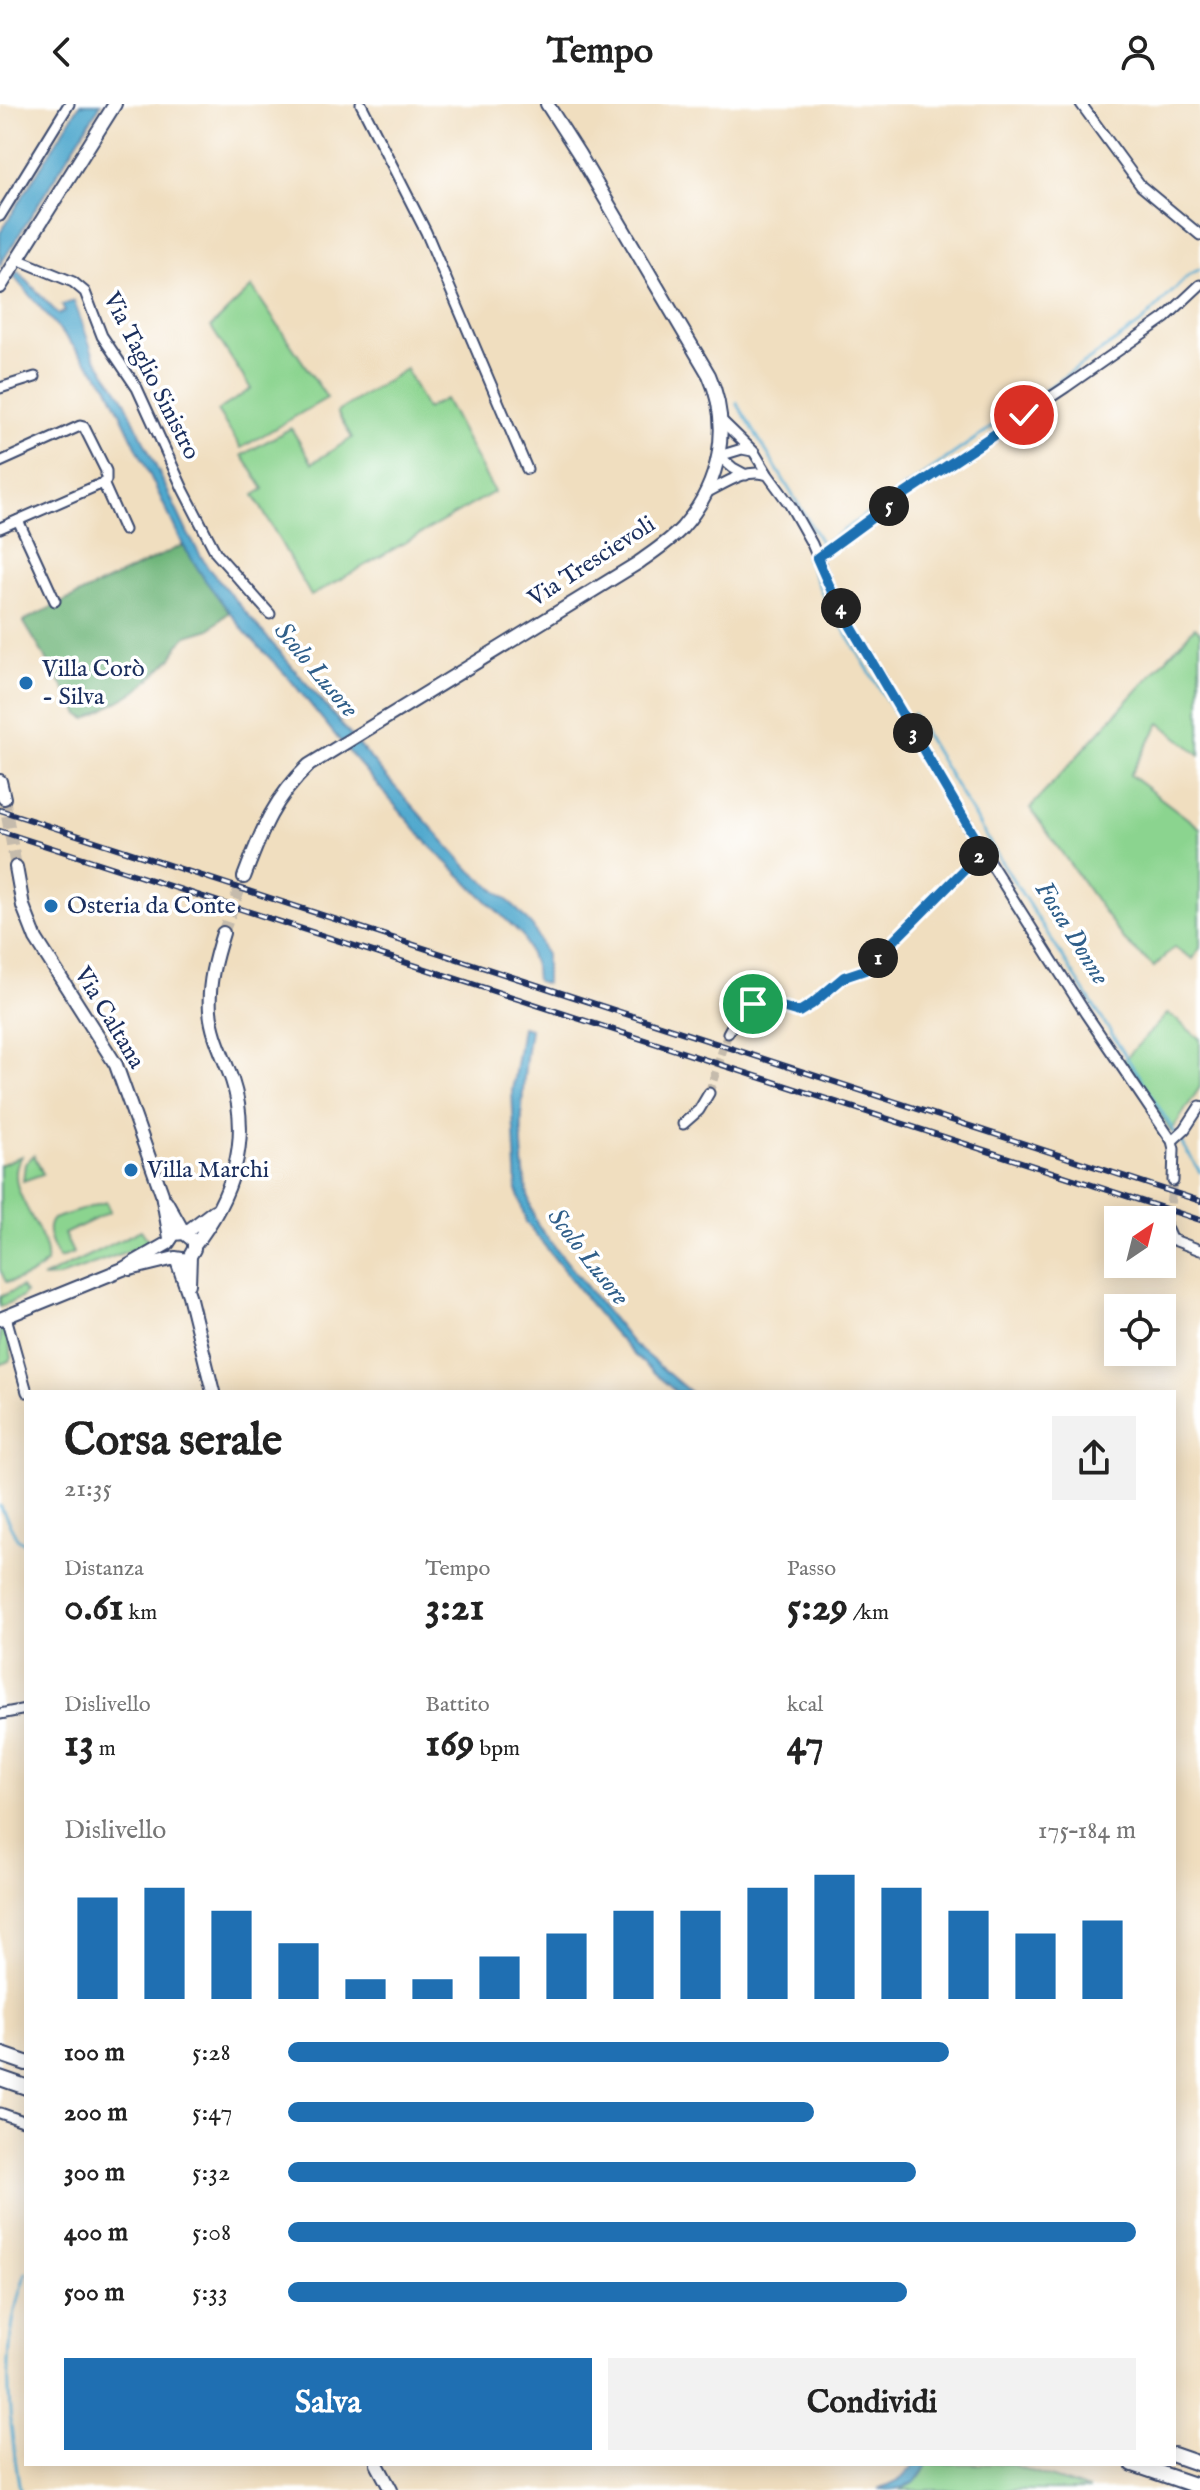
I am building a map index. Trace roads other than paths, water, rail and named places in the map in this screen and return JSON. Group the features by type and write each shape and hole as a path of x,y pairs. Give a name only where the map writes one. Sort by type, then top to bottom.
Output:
{"highway":[{"path":"0,2054 24,2062"},
{"path":"0,2078 24,2086"},
{"path":"1176,2456 1200,2464"},
{"path":"1139,2466 1200,2487"}],"main road":[{"path":"0,287 115,104"},
{"name":"Via Trescievoli","path":"244,877 274,805 289,784 309,765 638,563 680,530 706,493 719,456 720,419 718,400 709,375 547,104"},
{"path":"0,781 4,798"},
{"name":"Via Caltana","path":"16,867 27,921 69,994 116,1065 162,1194 184,1233"},
{"path":"123,1269 183,1259 211,1223 233,1174 240,1144 236,1095 213,1032 210,1010 213,971 223,933"},
{"name":"Via Caltana","path":"162,1194 169,1241"},
{"path":"3,1318 123,1269 169,1241 174,1234 184,1233 217,1209"},
{"path":"184,1233 192,1237 189,1295"},
{"path":"169,1241 169,1252 175,1258 189,1295 213,1390"},
{"path":"382,2467 391,2490"}],"street":[{"path":"0,216 69,104"},
{"path":"361,104 426,232 527,469"},
{"path":"1081,104 1141,186 1200,235"},
{"name":"Via Taglio Sinistro","path":"17,259 73,282 85,292 102,336 137,388 216,553 270,614"},
{"path":"817,558 903,495 1165,318 1200,285"},
{"path":"0,388 35,377"},
{"path":"720,419 754,452 790,505 836,601 983,851 1086,1014 1174,1140 1173,1181"},
{"path":"0,462 80,426 84,427 106,471 103,483 0,528"},
{"path":"719,456 742,449 754,452"},
{"path":"719,456 746,475"},
{"path":"706,493 746,475 759,472 768,475"},
{"path":"103,483 124,530"},
{"path":"18,520 55,601"},
{"path":"728,1033 737,1015 753,1004 775,1005 799,1012 844,977 865,970 983,851"},
{"path":"683,1124 699,1110 709,1093"},
{"path":"1174,1140 1200,1106"},
{"path":"1176,1241 1200,1250"},
{"path":"3,1318 26,1390"},
{"path":"0,1714 24,1709"},
{"path":"0,2113 24,2121"}],"water":[{"path":"80,104 101,104 0,265 0,233"},
{"path":"18,271 58,314 65,312 62,305 74,301 94,356 123,397 188,534 208,568 468,868 513,905 533,927 546,955 546,984 536,981 535,968 523,936 431,847 289,678 245,632 205,580 183,545 107,385 14,277"},
{"path":"522,1027 530,1029 522,1103 525,1181 538,1226 632,1343 688,1390 674,1390 634,1355 526,1222 517,1191 512,1091"},
{"path":"913,2466 926,2466 918,2478 907,2486 878,2490 901,2479"}],"waterway":[{"path":"821,546 1140,324 1189,275 1200,269"},
{"path":"737,403 824,547"},
{"path":"811,553 806,557 822,593 899,721"},
{"name":"Fossa Donne","path":"913,714 994,850 1200,1172"},
{"path":"0,1506 17,1538 24,1543"},
{"path":"20,2490 12,2436 9,2381 12,2326 24,2280"}],"tunnel":[{"path":"4,798 16,867"},
{"path":"223,933 244,877"},
{"path":"709,1093 728,1033"},
{"path":"1170,1206 1173,1181"}],"railway":[{"path":"0,810 1200,1201"},
{"path":"0,831 1200,1220"}],"place":[{"name":"Villa Corò - Silva","path":"26,683"},
{"name":"Osteria da Conte","path":"51,906"},
{"name":"Villa Marchi","path":"131,1170"}],"water label":[{"name":"Scolo Lusore","path":"316,670"},
{"name":"Scolo Lusore","path":"588,1257"}]}
